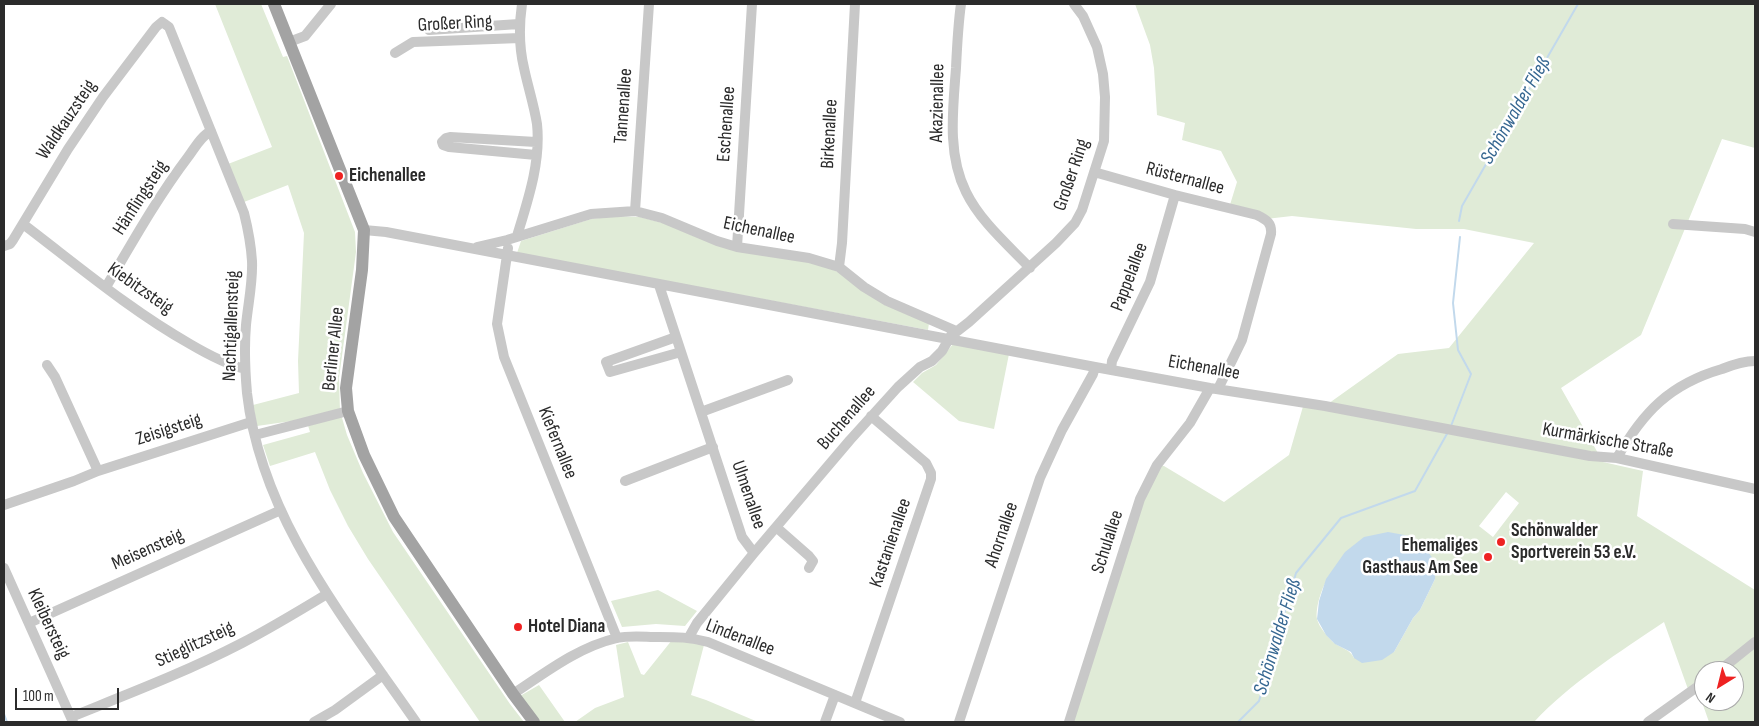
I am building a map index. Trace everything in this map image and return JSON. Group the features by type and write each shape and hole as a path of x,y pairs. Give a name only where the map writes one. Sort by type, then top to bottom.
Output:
{"main road":[{"name":"Berliner Allee","path":"274,4 364,230 362,270 346,388 348,412 364,455 394,517 513,694 534,722"}],"street":[{"path":"289,42 305,36 331,4"},
{"name":"Großer Ring","path":"512,238 532,186 537,132 534,104 524,66 520,38 519,24 522,4"},
{"name":"Tannenallee","path":"635,211 648,4"},
{"name":"Eschenallee","path":"737,247 752,4"},
{"name":"Birkenallee","path":"839,266 842,244 855,4"},
{"name":"Akazienallee","path":"961,4 952,124 957,168 966,194 981,215 1030,268"},
{"name":"Großer Ring","path":"948,339 1030,268 1075,223 1082,210 1104,141 1105,111 1102,74 1097,47 1083,16 1074,4"},
{"name":"Waldkauzsteig","path":"5,246 13,240 52,174 103,97 156,27 162,22 166,23"},
{"name":"Nachtigallensteig","path":"166,23 244,213 252,263 246,327 245,369 251,422 266,472 297,543 327,594 416,722"},
{"name":"Großer Ring","path":"429,30 519,24"},
{"name":"Großer Ring","path":"395,53 414,42 520,38"},
{"name":"Hänflingsteig","path":"106,287 140,228 176,173 203,137 210,132"},
{"path":"536,142 450,137 442,142 449,148 536,155"},
{"name":"Rüsternallee","path":"1094,172 1175,195 1258,215 1266,219"},
{"name":"Pappelallee","path":"1111,369 1112,361 1150,282 1175,195"},
{"name":"Eichenallee","path":"471,248 512,238 591,214 635,211 662,218 717,241 737,247 809,258 839,266 864,287 887,301 954,330 948,339"},
{"name":"Schulallee","path":"1069,722 1140,499 1157,465 1214,389 1238,349 1271,234 1272,228 1266,219"},
{"name":"Kiebitzsteig","path":"23,224 106,287 174,335 211,356 234,367 245,369"},
{"path":"1673,224 1745,229 1755,232"},
{"name":"Eichenallee","path":"364,230 386,232 506,254 659,285 1095,367 1214,389 1324,406 1451,431"},
{"path":"506,254 512,238"},
{"name":"Kiefernallee","path":"506,254 497,324 504,357 617,638"},
{"name":"Ulmenallee","path":"659,285 742,537 754,553"},
{"path":"676,336 606,362 610,372 681,352"},
{"name":"Buchenallee","path":"689,637 697,623 754,553 871,416 909,376 920,367 932,361 942,351 948,339"},
{"path":"1617,458 1628,438 1643,419 1657,403 1674,389 1707,373 1735,364 1755,361"},
{"path":"47,365 55,377 98,470"},
{"name":"Ahornallee","path":"958,722 1040,478 1062,430 1095,367"},
{"path":"701,412 788,380"},
{"path":"255,435 348,412"},
{"name":"Kastanienallee","path":"855,703 931,479 929,467 926,463 871,416"},
{"name":"Zeisigsteig","path":"4,505 74,481 98,470 251,422"},
{"name":"Kurmärkische Straße","path":"1451,431 1590,456 1617,458 1755,488"},
{"name":"Ulmenallee","path":"625,482 713,447"},
{"name":"Meisensteig","path":"29,624 281,510"},
{"path":"776,527 809,556 813,561 809,568"},
{"name":"Kleibersteig","path":"4,568 72,720"},
{"name":"Stieglitzsteig","path":"72,720 222,653 260,634 327,594"},
{"name":"Lindenallee","path":"513,694 571,656 598,644 617,638 689,637 708,642 900,722"},
{"path":"1732,661 1755,642"},
{"path":"314,722 335,710 384,675"},
{"path":"1649,722 1694,689"},
{"path":"825,722 836,695"}],"green space":[{"path":"215,4 261,4 283,57 287,56 355,232 356,252 339,378 340,411 347,435 363,473 393,532 524,722 480,722 368,559 348,526 330,490 315,452 270,466 263,445 310,432 306,419 257,426 253,405 299,393 298,361 304,233 288,185 244,202 228,164 272,147"},
{"path":"1135,4 1755,4 1755,148 1722,139 1641,335 1561,388 1603,462 1643,471 1637,516 1755,590 1755,722 1709,722 1705,711 1744,711 1744,661 1694,661 1694,690 1689,692 1664,622 1579,681 1534,722 1073,722 1097,632 1157,465 1164,466 1224,502 1289,455 1304,403 1325,406 1398,354 1449,348 1534,243 1464,229 1416,229 1292,216 1266,219 1229,208 1237,182 1221,151 1182,140 1185,123 1157,115 1154,68 1150,45","holes":["1506,492 1519,503 1493,537 1479,526","1331,574 1435,579 1420,610 1413,618 1394,652 1354,658 1345,649 1331,640 1321,628 1317,619 1318,602"]},
{"path":"615,216 640,217 829,267 929,323 928,330 517,253 521,241 591,219"},
{"path":"953,344 1009,354 994,429 959,421 913,382 922,373 936,365"},
{"path":"658,590 697,611 685,626 656,624 622,627 611,601"},
{"path":"672,640 704,645 691,695 758,722 575,722 595,708 624,697 616,645 628,642 641,674 644,675"},
{"path":"539,685 565,722 540,722 520,696"}],"water":[{"path":"1388,532 1410,536 1423,545 1436,563 1435,579 1420,610 1413,618 1394,652 1382,660 1362,663 1354,658 1351,652 1335,644 1326,635 1317,619 1319,601 1326,579 1345,552 1364,537"}],"waterway":[{"name":"Schönwalder Fließ","path":"1459,221 1462,206 1578,4"},
{"name":"Schönwalder Fließ","path":"1451,426 1471,374 1458,350 1453,303 1460,237"},
{"name":"Schönwalder Fließ","path":"1238,722 1259,701 1296,573 1341,518 1415,491 1448,432"},
{"path":"4,714 7,722"}],"place":[{"name":"Eichenallee","path":"339,176"},
{"name":"Schönwalder Sportverein 53 e.V.","path":"1501,542"},
{"name":"Ehemaliges Gasthaus Am See","path":"1488,557"},
{"name":"Hotel Diana","path":"518,627"}]}
